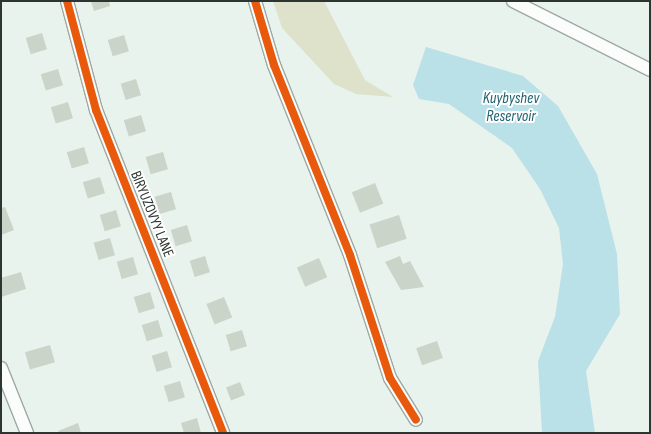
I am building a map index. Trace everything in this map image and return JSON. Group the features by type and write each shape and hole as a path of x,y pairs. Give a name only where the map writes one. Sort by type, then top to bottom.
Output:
{"street":[{"name":"BIRYUZOVYY LANE","path":"67,1 96,110 223,433"},
{"path":"255,1 274,65 350,255 387,370 416,420"},
{"path":"513,1 650,70"},
{"path":"1,368 27,433"}],"green space":[{"path":"273,1 324,1 365,80 393,97 356,94 334,84 282,28"}],"water":[{"name":"Kuybyshev Reservoir","path":"426,47 523,76 558,106 597,174 617,254 620,314 586,371 595,433 542,433 538,361 555,317 563,264 559,228 540,189 512,148 449,104 419,99 413,85"}],"building":[{"path":"91,1 109,1 110,6 94,11"},
{"path":"42,33 47,49 31,54 26,38"},
{"path":"124,35 129,51 113,56 108,40"},
{"path":"58,69 63,85 46,91 41,74"},
{"path":"136,79 141,95 126,100 121,84"},
{"path":"68,102 73,118 56,124 51,107"},
{"path":"141,115 146,131 129,137 124,120"},
{"path":"84,147 89,163 72,169 67,152"},
{"path":"163,152 168,169 151,174 146,157"},
{"path":"100,177 105,193 88,199 83,182"},
{"path":"375,183 383,203 360,213 352,192"},
{"path":"171,192 176,209 160,214 155,197"},
{"path":"5,207 14,230 1,235 1,208"},
{"path":"116,210 121,226 105,231 100,215"},
{"path":"399,215 407,239 377,248 370,225"},
{"path":"187,225 192,241 176,246 171,230"},
{"path":"110,238 115,255 99,260 94,243"},
{"path":"205,256 210,272 195,277 190,261"},
{"path":"400,256 403,264 410,261 424,287 401,290 385,262"},
{"path":"133,257 138,274 122,279 117,262"},
{"path":"319,258 327,277 305,287 297,267"},
{"path":"21,272 26,289 1,297 1,278"},
{"path":"150,292 155,308 139,313 134,297"},
{"path":"224,297 232,317 215,325 206,304"},
{"path":"158,320 163,336 147,341 142,325"},
{"path":"242,330 247,346 231,351 226,335"},
{"path":"437,341 443,358 422,365 416,348"},
{"path":"50,345 55,362 30,369 25,352"},
{"path":"167,351 172,367 157,372 152,356"},
{"path":"180,381 185,397 169,402 164,386"},
{"path":"240,382 245,395 231,400 226,387"},
{"path":"197,418 201,433 184,433 181,423"},
{"path":"78,423 81,433 59,433 58,431"}],"cycle path":[{"path":"67,1 96,110 223,433"},
{"path":"255,1 274,65 350,255 390,378 416,420"}]}
